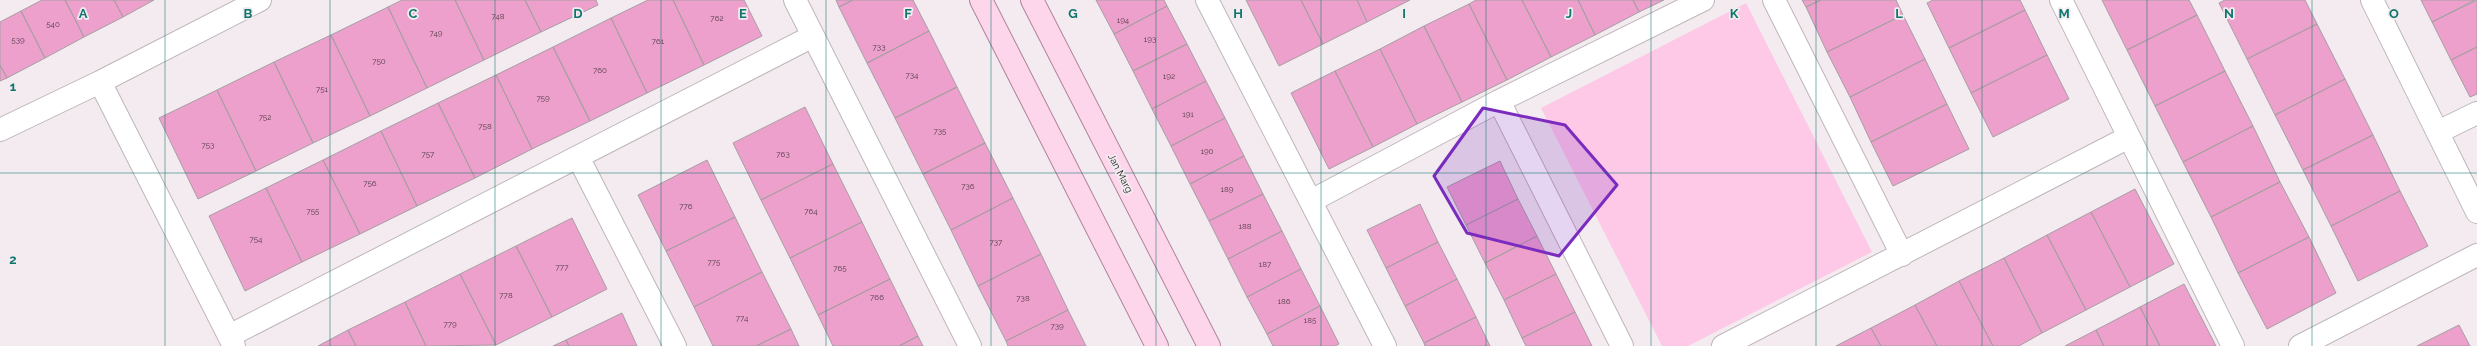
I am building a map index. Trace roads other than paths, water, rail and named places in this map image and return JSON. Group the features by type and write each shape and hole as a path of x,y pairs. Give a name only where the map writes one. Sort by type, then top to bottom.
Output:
{"main road":[{"path":"981,0 1157,346"},
{"name":"Jan Marg","path":"1032,0 1209,346"}],"street":[{"path":"0,130 100,82 260,0"},
{"path":"795,0 970,346"},
{"path":"1207,0 1385,346"},
{"path":"1311,201 1500,101 1703,0"},
{"path":"1774,0 1902,255"},
{"path":"2061,0 2233,346"},
{"path":"2372,0 2477,212"},
{"path":"100,82 232,341 578,157 813,36"},
{"path":"1500,101 1622,346"},
{"path":"2438,132 2477,112"},
{"path":"1723,346 2129,137"},
{"path":"578,157 675,346"},
{"path":"2300,346 2477,255"}]}
